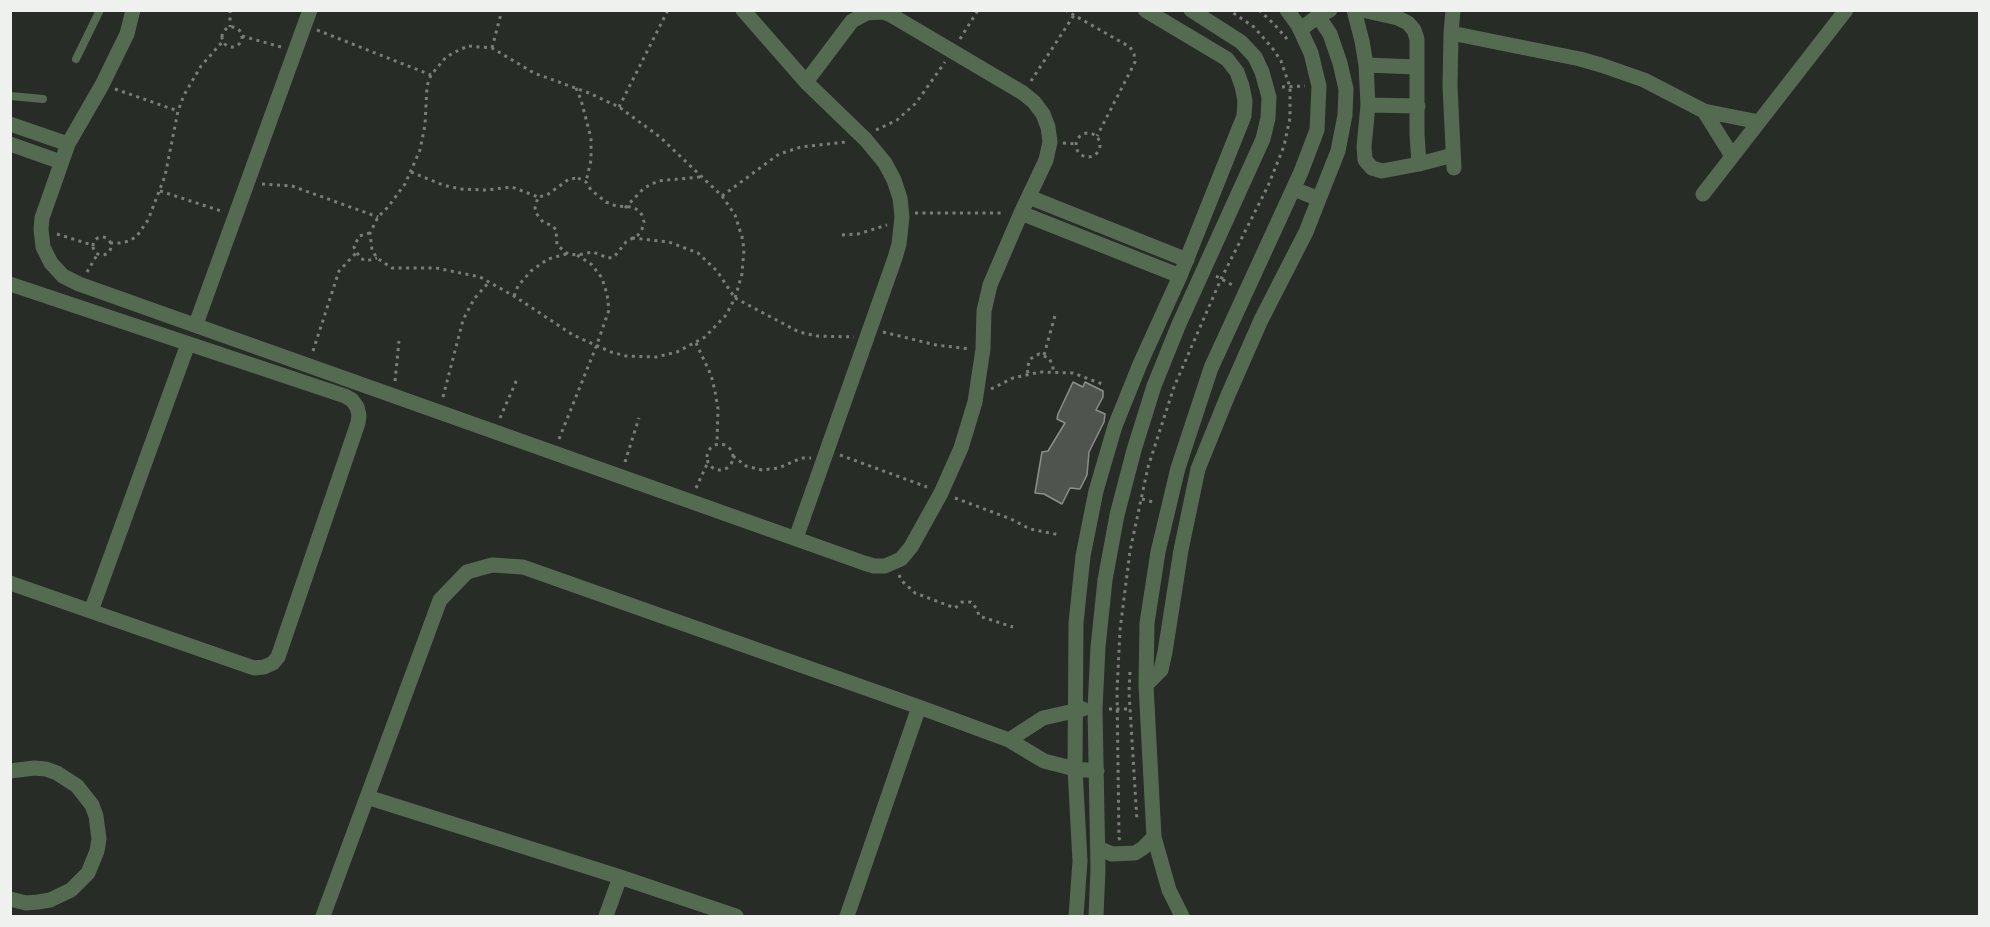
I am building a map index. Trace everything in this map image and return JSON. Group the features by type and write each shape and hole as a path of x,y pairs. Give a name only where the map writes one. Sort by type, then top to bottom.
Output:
{"street":[{"path":"133,10 127,34 68,144 42,218 43,247 51,263 63,276 79,284 874,566 885,566 901,559 911,547 941,493 961,448 975,402 983,349 984,311 990,285 1046,160 1050,142 1048,127 1043,114 1023,93 883,12 867,13 852,21 806,82"},
{"path":"743,10 806,82 863,137 885,163 900,198 902,217 899,244 796,538"},
{"path":"1076,916 1080,861 1075,769 1076,623 1083,556 1096,490 1115,426 1187,260 1242,124 1245,101 1237,72 1227,59 1145,10"},
{"path":"1096,916 1098,848 1095,709 1098,647 1106,580 1123,494 1154,386 1263,139 1268,118 1269,97 1255,57 1241,42 1191,10"},
{"path":"1182,916 1169,890 1154,837 1146,685 1147,623 1158,552 1178,468 1211,368 1294,189 1317,130 1319,86 1311,53 1298,22 1287,10"},
{"path":"1354,10 1366,65 1368,105 1365,159 1372,168 1382,171 1419,164 1454,161 1450,86 1454,10"},
{"path":"1362,10 1398,18 1408,23 1414,30 1417,39 1419,164"},
{"path":"1703,194 1846,10"},
{"path":"1146,685 1161,670 1181,550 1198,469 1261,320 1306,232 1338,151 1345,115 1346,90 1340,63 1324,13 1298,22"},
{"path":"196,324 307,18"},
{"path":"1451,33 1601,65 1644,80 1704,111 1759,122"},
{"path":"1366,65 1417,67"},
{"path":"1368,105 1418,106"},
{"path":"1704,111 1732,156"},
{"path":"10,124 68,144"},
{"path":"11,148 61,162"},
{"path":"1294,189 1319,199"},
{"path":"1029,197 1187,260"},
{"path":"1021,213 1180,276"},
{"path":"10,284 345,396 357,407 358,423 278,657 273,663 254,668 10,583"},
{"path":"91,611 188,344"},
{"path":"323,916 440,600 467,572 492,565 523,567 919,706 1009,740 1044,761 1075,769 1097,771"},
{"path":"847,916 919,706"},
{"path":"1009,740 1043,718 1075,710 1095,709"},
{"path":"10,758 34,768 57,773 77,786 85,794 96,816 99,833 97,851 88,873 71,890 61,896 38,903 10,899"},
{"path":"10,771 34,768"},
{"path":"367,797 736,916"},
{"path":"1098,848 1112,854 1135,853 1154,837"},
{"path":"606,916 620,877"}],"lane":[{"path":"76,59 100,10"},
{"path":"10,96 43,99"}],"path":[{"path":"111,243 108,253 103,256 93,251 94,241 103,237 111,243 120,243 137,236 148,220 160,191 178,111 192,80 211,53 223,41 223,33 230,27 230,10"},
{"path":"492,48 502,10"},
{"path":"619,107 668,10"},
{"path":"722,195 768,160 790,150 863,137 907,112 924,93 978,10"},
{"path":"1065,10 1130,46 1134,54 1135,62 1097,136 1100,145 1095,154 1090,156 1081,154 1077,144 1080,136 1088,133 1097,136"},
{"path":"1023,93 1074,15"},
{"path":"307,18 432,75"},
{"path":"223,41 229,47 240,44 242,36 238,29 230,27"},
{"path":"242,36 295,51"},
{"path":"478,46 492,48 534,73 619,107 660,137 722,195 735,215 742,237 742,274 735,298 720,322 696,343 677,352 656,357 626,356 596,348 480,277 451,270 392,267 377,258 372,250 370,233 378,217 397,196 411,172 423,137 427,87 432,75 446,57 461,48 478,46"},
{"path":"102,84 178,111"},
{"path":"1267,88 1319,86"},
{"path":"576,88 591,138 591,160 586,182"},
{"path":"411,172 442,185 460,189 486,190 512,187 538,198 547,195 569,179 578,178 586,182 598,197 616,206 632,207 638,210 644,222 642,229 614,257 608,258 594,252 568,254 548,259 531,270 518,286 514,296"},
{"path":"625,208 644,188 658,181 701,177"},
{"path":"246,186 271,183 292,186 378,217"},
{"path":"160,191 235,215"},
{"path":"538,198 536,213 543,222 553,226 556,230 557,245 568,254"},
{"path":"842,236 873,230 902,217 930,212 1021,213"},
{"path":"41,229 92,245"},
{"path":"370,233 359,236 354,247 356,253 366,261 377,258"},
{"path":"631,238 669,242 698,253 717,271 735,298 791,328 808,334 868,333 936,345 983,349"},
{"path":"308,364 339,272 356,253"},
{"path":"79,284 98,255"},
{"path":"553,452 596,348 609,310 602,278 597,270 577,255"},
{"path":"1204,269 1246,293"},
{"path":"439,411 463,320 474,299 489,282"},
{"path":"1044,356 1056,312"},
{"path":"394,395 399,341"},
{"path":"696,343 711,375 718,409 717,443 706,456 714,468 723,469 730,465 733,456"},
{"path":"1028,373 1026,369 1030,359 1039,354 1052,361 1053,371"},
{"path":"975,402 999,384 1028,373 1053,371 1083,376 1102,384"},
{"path":"494,430 518,377"},
{"path":"620,475 639,418"},
{"path":"717,443 729,447 733,456 746,466 762,470 779,468 801,458 809,457 823,463"},
{"path":"690,500 708,462"},
{"path":"1123,494 1169,506"},
{"path":"895,562 902,581 915,593 955,608 962,602 970,602 977,609 979,616 1013,627"},
{"path":"1095,709 1148,709"}],"building":[{"path":"1073,382 1083,387 1085,382 1103,391 1103,397 1096,410 1105,414 1104,422 1089,452 1087,475 1080,489 1070,488 1062,504 1044,494 1035,493 1042,452 1048,451 1065,423 1057,419"}]}
